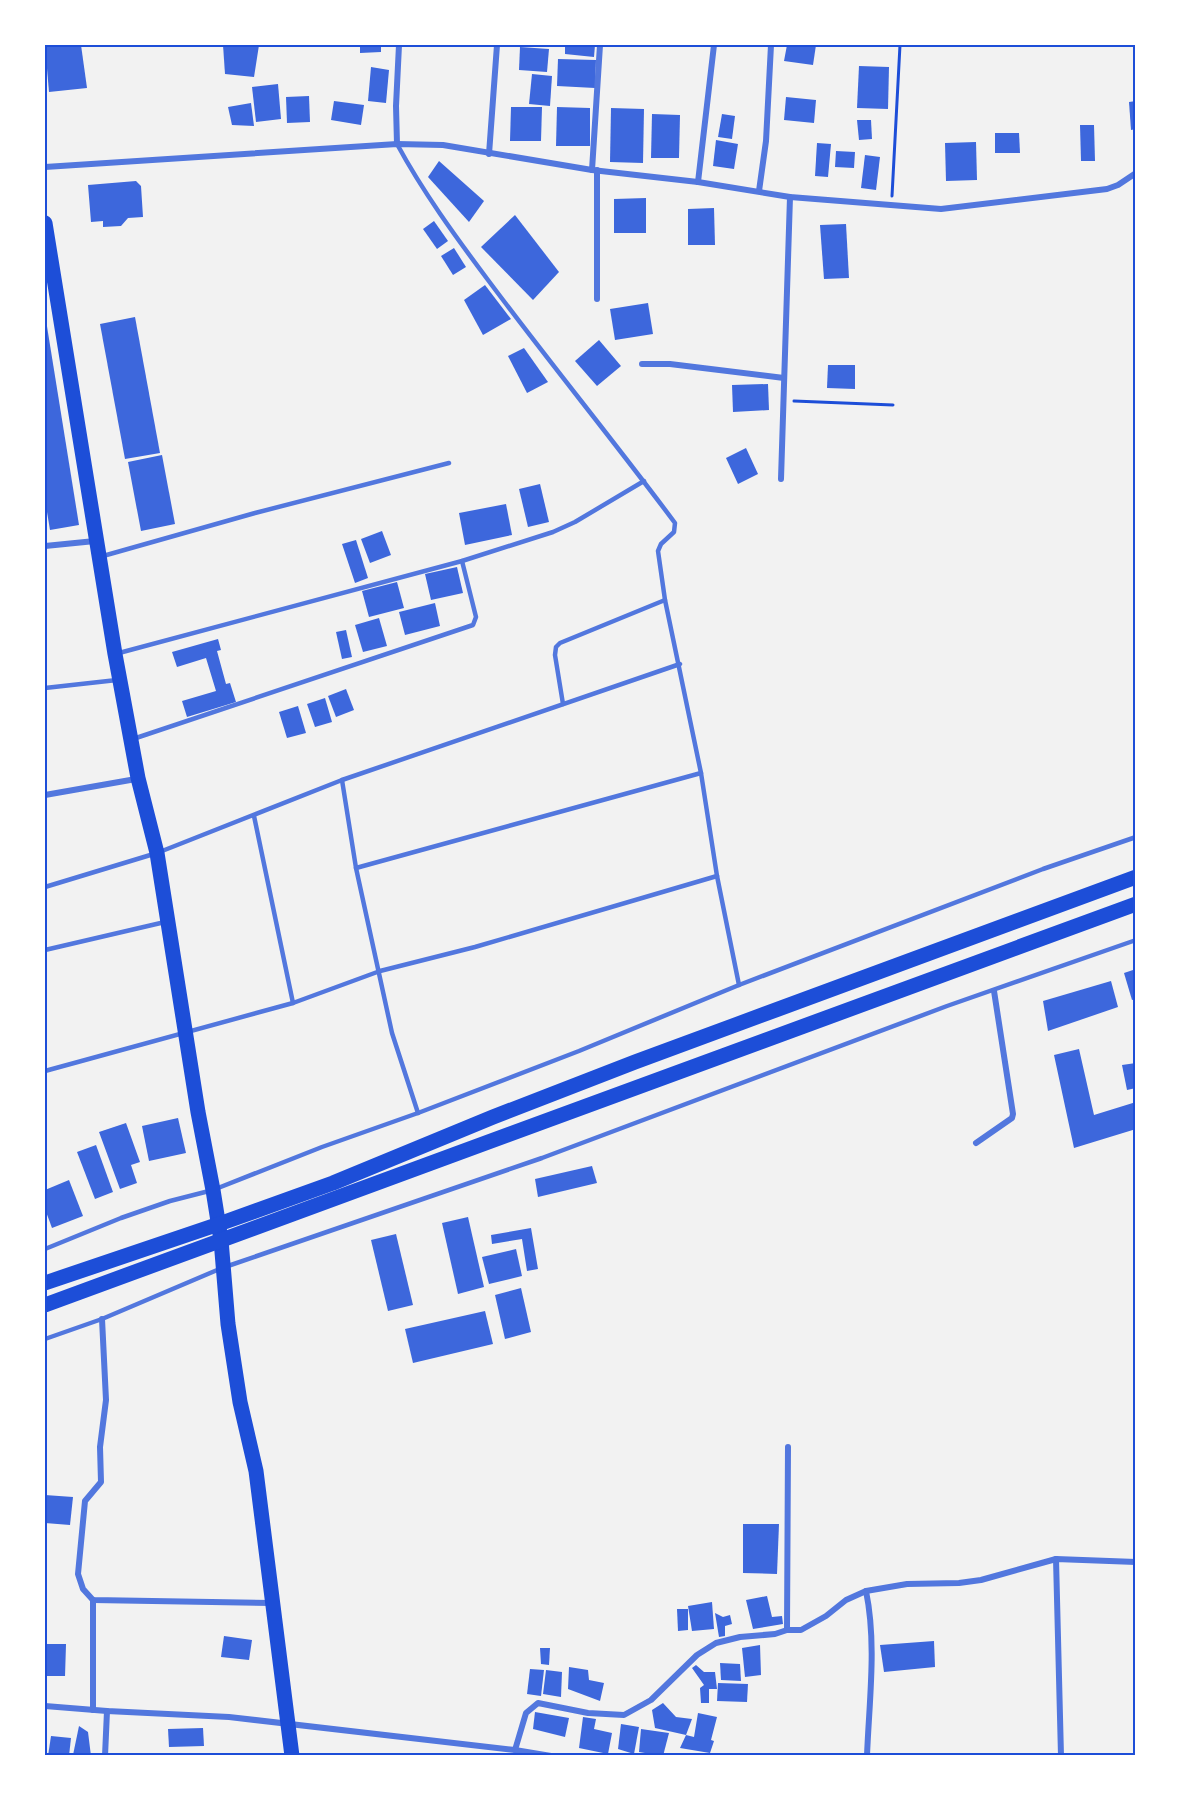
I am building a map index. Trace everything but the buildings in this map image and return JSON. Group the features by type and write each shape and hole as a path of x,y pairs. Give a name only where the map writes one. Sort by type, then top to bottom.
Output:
{"main road":[{"path":"45,223 119,679 138,778 158,853 198,1112 219,1224 228,1324 240,1402 255,1471 292,1756"},
{"path":"45,1283 333,1183 635,1062 1136,877"},
{"path":"45,1305 774,1039 1136,904"}],"street":[{"path":"397,144 399,45"},
{"path":"489,154 497,45"},
{"path":"597,299 595,170 600,45"},
{"path":"698,182 714,45"},
{"path":"759,191 766,141 771,45"},
{"path":"45,167 397,144 442,145 595,170 698,182 790,197 949,209 1107,189 1118,185 1136,173"},
{"path":"781,479 790,197"},
{"path":"642,364 670,364 784,378"},
{"path":"45,546 97,540"},
{"path":"45,795 138,778"},
{"path":"976,1143 1012,1118 1013,1114 994,991"},
{"path":"93,1710 93,1600 83,1589 78,1574 85,1501 101,1482 100,1447 106,1400 102,1319"},
{"path":"787,1630 788,1447"},
{"path":"515,1750 526,1713 538,1703 588,1713 624,1715 651,1700 697,1655 716,1643 740,1637 801,1630 826,1616 846,1600 866,1591 907,1584 981,1580 1056,1559 1136,1562"},
{"path":"1056,1559 1060,1756"},
{"path":"866,1591 869,1605 871,1652 867,1756"},
{"path":"93,1600 271,1603"},
{"path":"45,1706 107,1712 229,1717 551,1756"},
{"path":"105,1756 107,1712"}],"lane":[{"path":"397,144 434,207 546,357 675,523 674,532 661,544 658,551 665,600 701,773 717,876 740,985"},
{"path":"100,557 255,513 449,463"},
{"path":"115,654 462,561 553,532 575,522 644,481"},
{"path":"131,740 473,625 476,617 462,561"},
{"path":"563,705 555,655 560,643 665,600"},
{"path":"45,887 158,853 342,780 680,664"},
{"path":"45,688 119,679"},
{"path":"356,868 701,773"},
{"path":"342,780 356,868 392,1033 418,1113"},
{"path":"254,816 293,1003"},
{"path":"45,1249 131,1215 213,1190 322,1147 418,1113 579,1051 740,985 1043,869 1136,837"},
{"path":"45,1071 293,1003 380,970 475,947 717,876"},
{"path":"45,950 168,921"},
{"path":"45,1339 102,1319 222,1268 542,1158 947,1006 1136,940"}],"path":[{"path":"892,204 900,45"},
{"path":"783,401 893,405"}]}
